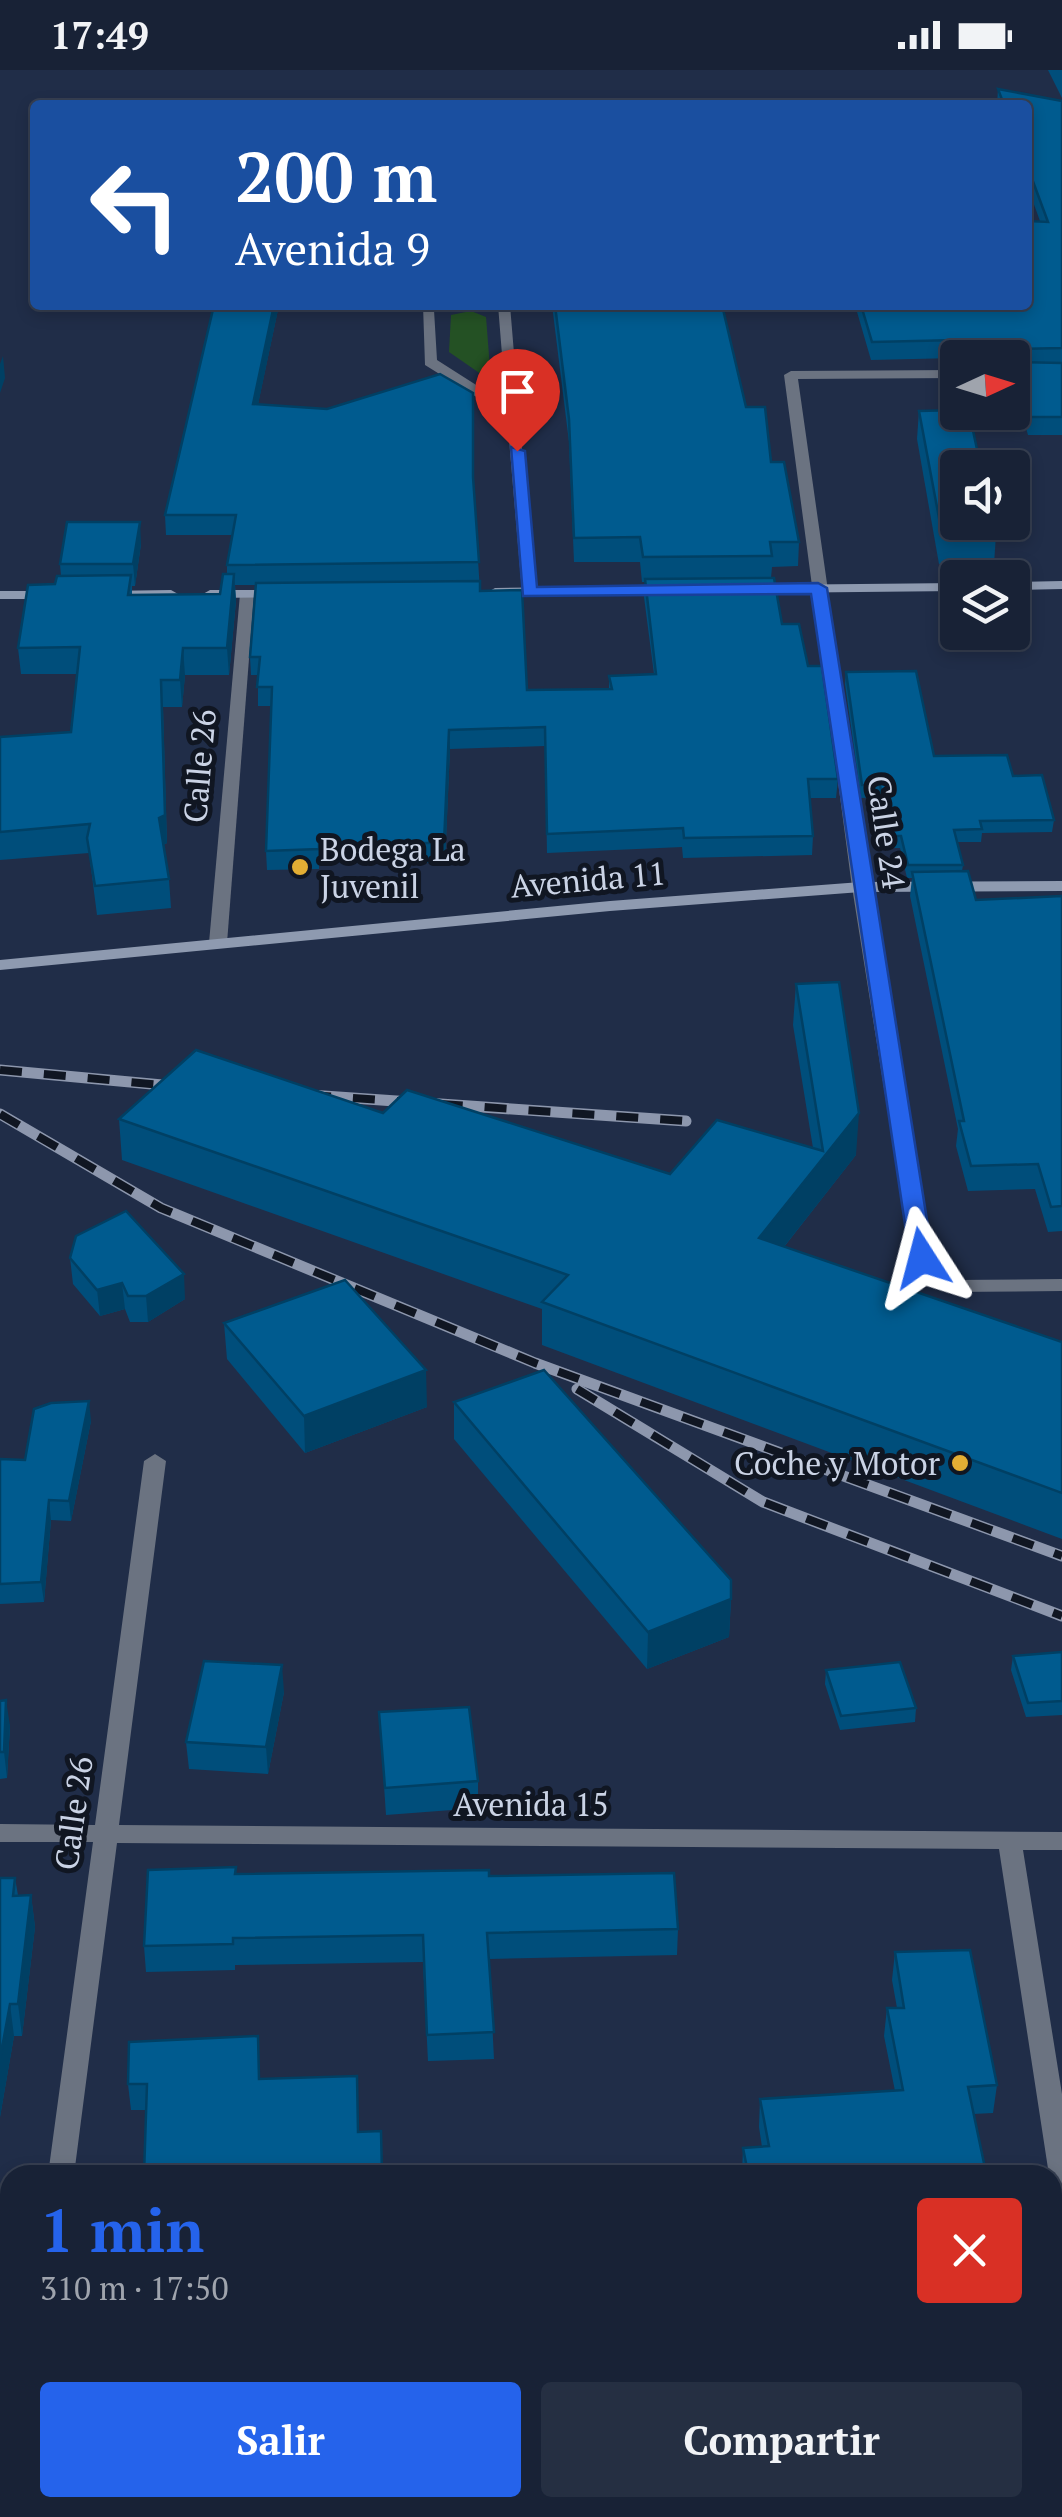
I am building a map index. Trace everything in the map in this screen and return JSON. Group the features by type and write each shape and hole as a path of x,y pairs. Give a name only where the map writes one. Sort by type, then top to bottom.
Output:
{"main road":[{"path":"1030,586 1062,586"},
{"path":"741,590 940,587"},
{"path":"473,592 684,590"},
{"path":"95,594 304,594"},
{"path":"0,595 76,595"},
{"name":"Avenida 11","path":"0,965 610,906 862,888 1062,886"}],"street":[{"path":"427,310 430,362 514,416"},
{"path":"504,310 529,592"},
{"name":"Calle 24","path":"940,374 791,376 818,588 922,1258 950,1286 1062,1285"},
{"name":"Calle 26","path":"218,942 248,594"},
{"name":"Calle 26","path":"62,2165 155,1461"},
{"name":"Avenida 15","path":"0,1833 1062,1841"},
{"path":"1010,1841 1060,2165"}],"green space":[{"path":"471,311 486,317 491,381 449,352 451,315"}],"building":[{"path":"998,89 1062,101 1062,348 1030,349 1030,340 872,342 862,310 1032,310 1032,221 1048,222 1032,179 1032,100 1002,100"},
{"path":"213,310 273,310 253,404 327,409 440,374 473,393 479,562 227,565 236,515 165,515"},
{"path":"556,310 723,310 746,407 765,407 771,462 784,462 799,542 770,542 772,556 643,557 640,537 574,538 569,419"},
{"path":"1030,362 1062,363 1062,417 1030,417"},
{"path":"940,410 940,430 973,430 977,450 940,450 940,523 919,411"},
{"path":"67,522 140,522 133,564 60,564"},
{"path":"223,574 234,574 227,648 183,648 180,680 161,680 165,815 159,818 169,879 95,886 87,838 90,824 0,832 0,737 71,732 80,647 18,648 28,585 55,584 57,576 131,575 128,595 220,594"},
{"path":"774,578 782,624 799,624 808,666 822,666 838,779 808,779 813,836 684,838 683,828 547,834 545,727 449,730 444,843 319,843 319,849 266,851 272,687 257,687 260,657 250,657 256,583 480,581 480,591 522,590 527,690 612,689 609,676 656,674 645,579"},
{"path":"916,671 934,756 1007,755 1013,776 1042,775 1054,820 980,821 982,829 954,830 963,865 908,865 901,836 890,836 880,785 862,785 846,672"},
{"path":"968,871 976,900 1062,896 1062,1206 1051,1207 1038,1164 971,1166 912,872"},
{"path":"839,982 859,1113 759,1238 1062,1342 1062,1493 542,1302 568,1275 119,1119 196,1050 383,1113 407,1090 670,1174 717,1120 823,1151 796,984"},
{"path":"126,1211 184,1274 146,1296 128,1296 122,1283 97,1290 70,1258 76,1236"},
{"path":"345,1280 426,1370 304,1416 224,1323"},
{"path":"544,1370 731,1580 731,1599 648,1632 454,1402"},
{"path":"89,1401 69,1501 49,1500 41,1582 0,1584 0,1459 25,1460 34,1409 51,1403"},
{"path":"1062,1652 1062,1701 1028,1703 1013,1656"},
{"path":"204,1661 282,1665 266,1747 186,1742"},
{"path":"900,1662 916,1708 841,1716 826,1670"},
{"path":"6,1700 4,1752 0,1752 0,1701"},
{"path":"469,1707 478,1781 385,1788 379,1712"},
{"path":"236,1867 235,1874 489,1870 489,1876 674,1873 678,1929 487,1933 494,2032 427,2035 423,1935 233,1938 233,1944 144,1946 148,1870"},
{"path":"0,1878 15,1878 13,1896 31,1895 18,2004 10,2004 0,2059"},
{"path":"970,1950 997,2085 968,2087 984,2165 746,2165 743,2148 769,2146 760,2099 903,2090 887,2008 904,2008 895,1952"},
{"path":"258,2036 259,2079 357,2076 358,2132 381,2131 382,2165 144,2165 147,2084 128,2084 129,2042"}],"railway":[{"path":"0,1070 184,1087"},
{"path":"309,1095 686,1121"},
{"path":"0,1114 161,1208 535,1363 1062,1556"},
{"path":"577,1389 763,1502 1062,1616"}],"place":[{"name":"Bodega La Juvenil","path":"300,867"},
{"name":"Coche y Motor","path":"960,1463"}],"route":[{"path":"517,451 529,592 818,588 922,1258"}]}
